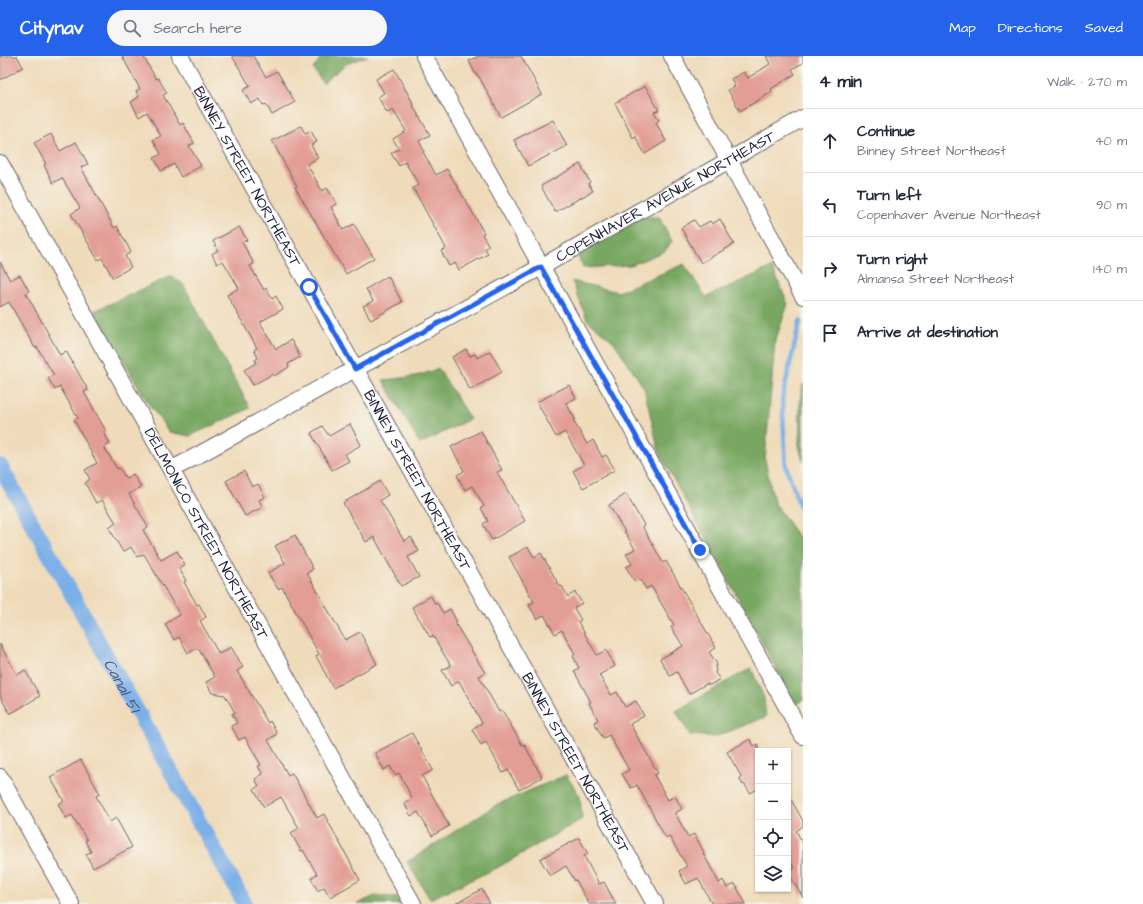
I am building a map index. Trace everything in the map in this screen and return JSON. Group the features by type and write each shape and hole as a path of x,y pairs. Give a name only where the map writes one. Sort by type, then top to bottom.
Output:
{"street":[{"name":"BINNEY STREET NORTHEAST","path":"180,56 655,904"},
{"path":"424,56 803,736"},
{"path":"672,56 803,296"},
{"name":"COPENHAVER AVENUE NORTHEAST","path":"171,470 541,267 803,118"},
{"name":"DELMONICO STREET NORTHEAST","path":"0,162 413,904"},
{"path":"0,777 71,904"}],"green space":[{"path":"322,56 368,56 346,64 323,83 313,69"},
{"path":"638,217 659,217 672,241 665,251 631,265 583,268 577,254"},
{"path":"684,264 706,297 772,267 788,304 775,342 765,460 774,502 803,544 803,700 796,705 659,452 644,388 614,342 587,320 572,281 618,292"},
{"path":"171,276 183,284 250,408 190,436 169,432 150,406 94,311"},
{"path":"438,368 470,419 420,444 383,380 418,375"},
{"path":"803,384 803,461 799,446 800,404"},
{"path":"751,668 764,698 766,717 715,737 690,735 676,711"},
{"path":"566,775 580,796 582,819 497,868 430,899 407,862 496,805"},
{"path":"377,895 397,898 400,904 357,904"}],"building":[{"path":"0,56 17,56 23,67 0,80"},
{"path":"122,56 143,56 156,79 158,78 167,93 163,95 180,125 183,123 194,143 189,146 201,166 181,177 174,164 161,171 154,158 161,154 153,140 161,136 147,112 139,117 131,102 139,97 136,91 140,89"},
{"path":"232,56 253,56 266,77 277,71 295,102 272,115 266,104 263,105 260,99 251,104 243,90 250,86"},
{"path":"479,56 521,56 542,94 501,117 469,61"},
{"path":"766,56 803,56 803,63 792,69 795,74 771,89 772,92 740,111 728,90 735,86 731,79 744,72 748,78 770,64"},
{"path":"394,69 430,135 419,141 424,151 423,152 436,175 447,169 484,233 482,234 489,246 485,248 488,254 459,270 455,263 449,266 441,251 446,248 413,188 419,185 405,162 399,166 391,153 399,149 393,139 406,131 393,110 387,113 378,97 384,93 376,79"},
{"path":"645,86 659,110 654,112 659,120 656,123 666,141 645,154 635,136 633,138 615,103"},
{"path":"553,120 567,146 528,166 514,140"},
{"path":"301,126 305,134 311,131 317,142 311,145 318,158 307,164 322,191 327,188 337,204 331,207 343,230 354,224 374,258 346,274 295,187 297,186 272,141"},
{"path":"51,134 60,151 76,142 88,164 81,167 114,228 117,226 131,252 125,256 131,267 113,278 102,258 98,260 71,214 80,208 62,178 53,183 44,165 46,164 34,143"},
{"path":"580,164 590,182 588,183 593,191 555,212 541,186"},
{"path":"720,219 734,244 701,263 681,228 694,220 699,227 710,221 712,224"},
{"path":"239,227 247,240 242,242 254,264 250,266 264,290 266,288 272,299 276,296 283,309 260,322 276,349 291,340 300,357 288,364 289,367 274,376 273,374 253,385 244,370 256,363 255,360 258,358 254,350 257,348 227,295 239,288 223,261 217,264 212,254 218,250 213,241"},
{"path":"0,262 10,280 20,275 29,291 26,293 60,355 66,351 88,390 84,392 106,431 104,432 110,444 104,447 117,469 119,468 126,478 133,474 141,487 129,494 148,527 143,530 161,560 177,551 185,565 179,568 186,581 184,582 197,605 199,604 206,617 200,621 219,654 231,647 243,667 237,671 268,723 270,721 277,734 268,740 288,775 292,773 317,818 324,814 360,880 330,897 324,887 318,891 311,878 317,874 291,833 299,828 281,797 264,807 254,789 259,786 255,779 263,774 258,766 261,765 245,737 239,740 231,726 237,723 232,714 235,713 225,695 212,693 206,682 215,677 198,648 188,653 179,637 174,640 165,624 180,615 144,554 137,557 131,547 123,552 109,528 116,523 102,500 96,503 85,483 90,479 85,470 97,463 74,420 78,418 60,387 55,390 48,378 54,375 37,347 35,348 9,302 0,307"},
{"path":"388,276 402,302 371,320 363,306 373,301 366,289"},
{"path":"466,349 470,356 475,354 477,358 490,351 502,372 470,390 452,357"},
{"path":"569,385 576,398 566,403 575,419 573,420 587,444 593,440 602,457 606,455 615,470 583,488 573,471 584,465 565,432 556,437 537,402"},
{"path":"350,424 361,445 345,454 349,461 332,470 311,433 322,426 329,436"},
{"path":"481,431 502,470 497,472 525,521 492,540 483,524 488,521 481,508 484,506 472,486 465,490 457,475 464,471 451,447"},
{"path":"244,471 252,487 258,484 265,497 259,500 263,507 245,516 226,481"},
{"path":"380,481 388,495 380,500 404,541 411,537 419,551 408,557 419,577 401,586 374,537 366,542 343,503"},
{"path":"626,494 644,525 642,526 663,563 666,561 716,648 709,652 717,664 715,667 715,673 720,679 710,685 706,684 689,694 677,672 670,676 660,659 683,646 671,627 674,625 651,586 646,589 640,579 635,582 626,567 632,564 626,554 635,549 609,505"},
{"path":"295,535 313,569 307,573 345,640 360,632 377,664 333,688 316,656 319,654 282,587 278,589 268,573 285,563 275,546"},
{"path":"528,547 534,557 541,553 560,587 562,586 568,597 575,592 582,603 574,608 581,620 578,622 597,655 606,650 615,666 599,675 611,695 617,692 625,707 636,701 644,716 630,724 658,773 654,775 668,800 675,796 682,809 675,813 688,837 694,834 719,883 723,880 727,888 735,884 746,904 712,904 698,878 686,884 679,871 687,866 669,836 666,838 637,785 631,788 622,774 629,770 609,735 603,738 594,722 598,720 589,703 591,702 574,671 579,668 573,656 575,654 562,630 555,634 544,615 537,619 529,605 534,602 509,557"},
{"path":"431,596 435,604 437,603 443,613 450,609 457,622 455,623 485,673 479,676 499,712 502,710 522,745 524,744 542,777 519,790 508,770 503,773 486,742 481,745 472,729 482,723 459,681 451,686 442,670 451,666 433,636 430,637 412,607"},
{"path":"0,644 17,675 25,670 40,696 10,714 0,696"},
{"path":"412,733 433,770 422,776 449,826 432,836 418,812 411,816 404,803 412,798 399,773 395,775 390,766 384,770 375,753"},
{"path":"750,739 754,746 758,744 758,748 755,748 755,790 750,793 745,785 742,784 740,779 741,776 727,752"},
{"path":"81,760 100,794 96,796 110,822 116,818 132,847 93,868 86,854 91,852 85,841 87,840 72,815 66,818 58,804 64,801 50,777"},
{"path":"791,799 803,821 803,826 796,831 803,843 803,898 791,877 791,870 794,868 791,862"},
{"path":"579,838 588,854 584,856 599,884 604,882 616,904 589,904 576,880 575,881 566,866 550,876 540,859"},
{"path":"482,889 490,904 455,904"}],"waterway":[{"path":"800,321 782,399 786,466 800,507 803,511"},
{"name":"Canal 51","path":"0,466 245,904"}],"route":[{"path":"309,287 355,369 541,267 700,550"}]}
